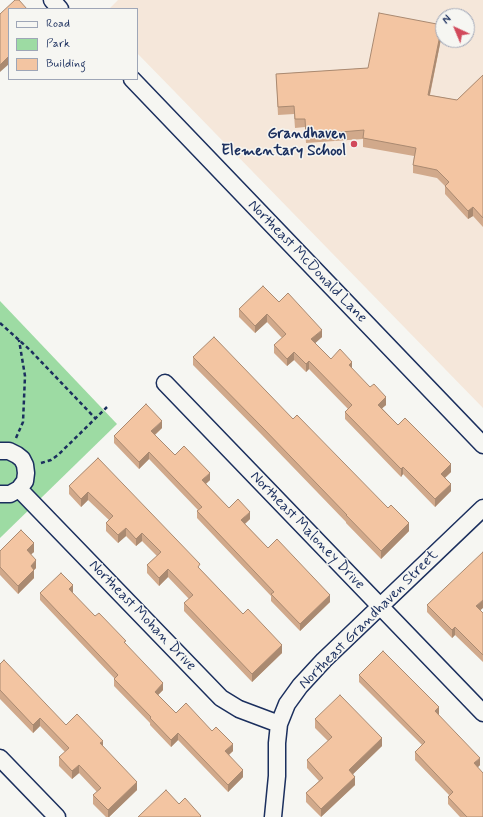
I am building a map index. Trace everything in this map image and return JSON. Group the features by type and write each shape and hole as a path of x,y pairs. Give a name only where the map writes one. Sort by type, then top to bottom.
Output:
{"street":[{"path":"52,0 59,8"},
{"name":"Northeast McDonald Lane","path":"133,80 483,446"},
{"name":"Northeast Maloney Drive","path":"165,383 483,713"},
{"path":"0,494 10,494 19,489 25,481 26,473 25,465 17,454 4,451"},
{"name":"Northeast Mohan Drive","path":"19,489 221,698 239,709 279,724"},
{"name":"Northeast Grandhaven Street","path":"273,817 277,776 277,743 279,724 287,704 300,686 324,660 483,508"},
{"path":"0,758 57,817"}],"path":[{"path":"0,323 30,350 96,418"},
{"path":"4,451 19,433 23,422 25,376 19,340"},
{"path":"25,465 46,461 58,455 107,407"}],"shaded area":[{"name":"Grandhaven Elementary School","path":"118,0 483,0 483,408 138,54 138,8 110,8"}],"green space":[{"path":"0,301 117,424 0,538"}],"building":[{"path":"15,0 19,0 26,8 8,8 8,57 0,65 0,14"},
{"path":"379,13 435,24 435,48 437,48 428,95 457,100 483,75 483,218 473,207 468,211 445,186 449,182 437,170 413,165 416,148 363,138 364,130 306,135 305,119 295,119 294,106 278,107 276,74 368,68"},
{"path":"263,286 279,302 288,293 322,330 311,339 331,359 340,349 352,362 349,365 370,387 374,384 386,397 378,405 398,425 405,418 451,464 441,474 451,484 435,499 403,467 401,469 345,412 352,405 309,361 306,364 294,352 287,359 274,345 286,334 267,314 255,326 239,309"},
{"path":"214,337 293,419 297,415 388,508 391,505 409,523 381,551 193,357"},
{"path":"146,404 162,421 151,431 175,455 184,446 210,473 202,480 229,508 238,499 250,512 241,520 268,548 277,539 330,595 300,624 271,594 274,592 197,511 202,507 149,452 139,462 114,436"},
{"path":"98,458 200,564 198,567 243,614 248,609 282,645 252,674 184,603 193,595 168,569 159,578 147,565 161,552 142,533 136,539 126,528 118,535 106,523 113,516 88,492 81,499 69,486"},
{"path":"21,530 34,543 27,550 36,560 31,566 34,570 18,586 0,567 0,551"},
{"path":"483,552 483,600 476,606 483,613 483,655 455,627 452,630 427,605"},
{"path":"61,573 73,585 69,589 95,616 99,613 163,683 155,692 176,713 186,703 212,731 216,727 233,744 225,751 243,770 228,785 178,733 171,740 114,679 118,675 40,593"},
{"path":"383,651 439,707 435,711 480,758 474,763 483,773 483,817 467,817 448,797 453,792 415,752 425,742 359,675"},
{"path":"4,660 66,725 77,714 103,741 100,743 137,782 108,810 93,795 101,788 79,765 72,771 59,757 69,748 40,718 33,725 0,690 0,664"},
{"path":"340,695 382,738 349,770 355,777 321,809 306,793 323,778 307,760 332,737 315,719"},
{"path":"166,790 179,804 185,798 201,816 138,817"}],"place":[{"name":"Grandhaven Elementary School","path":"354,144"}]}
